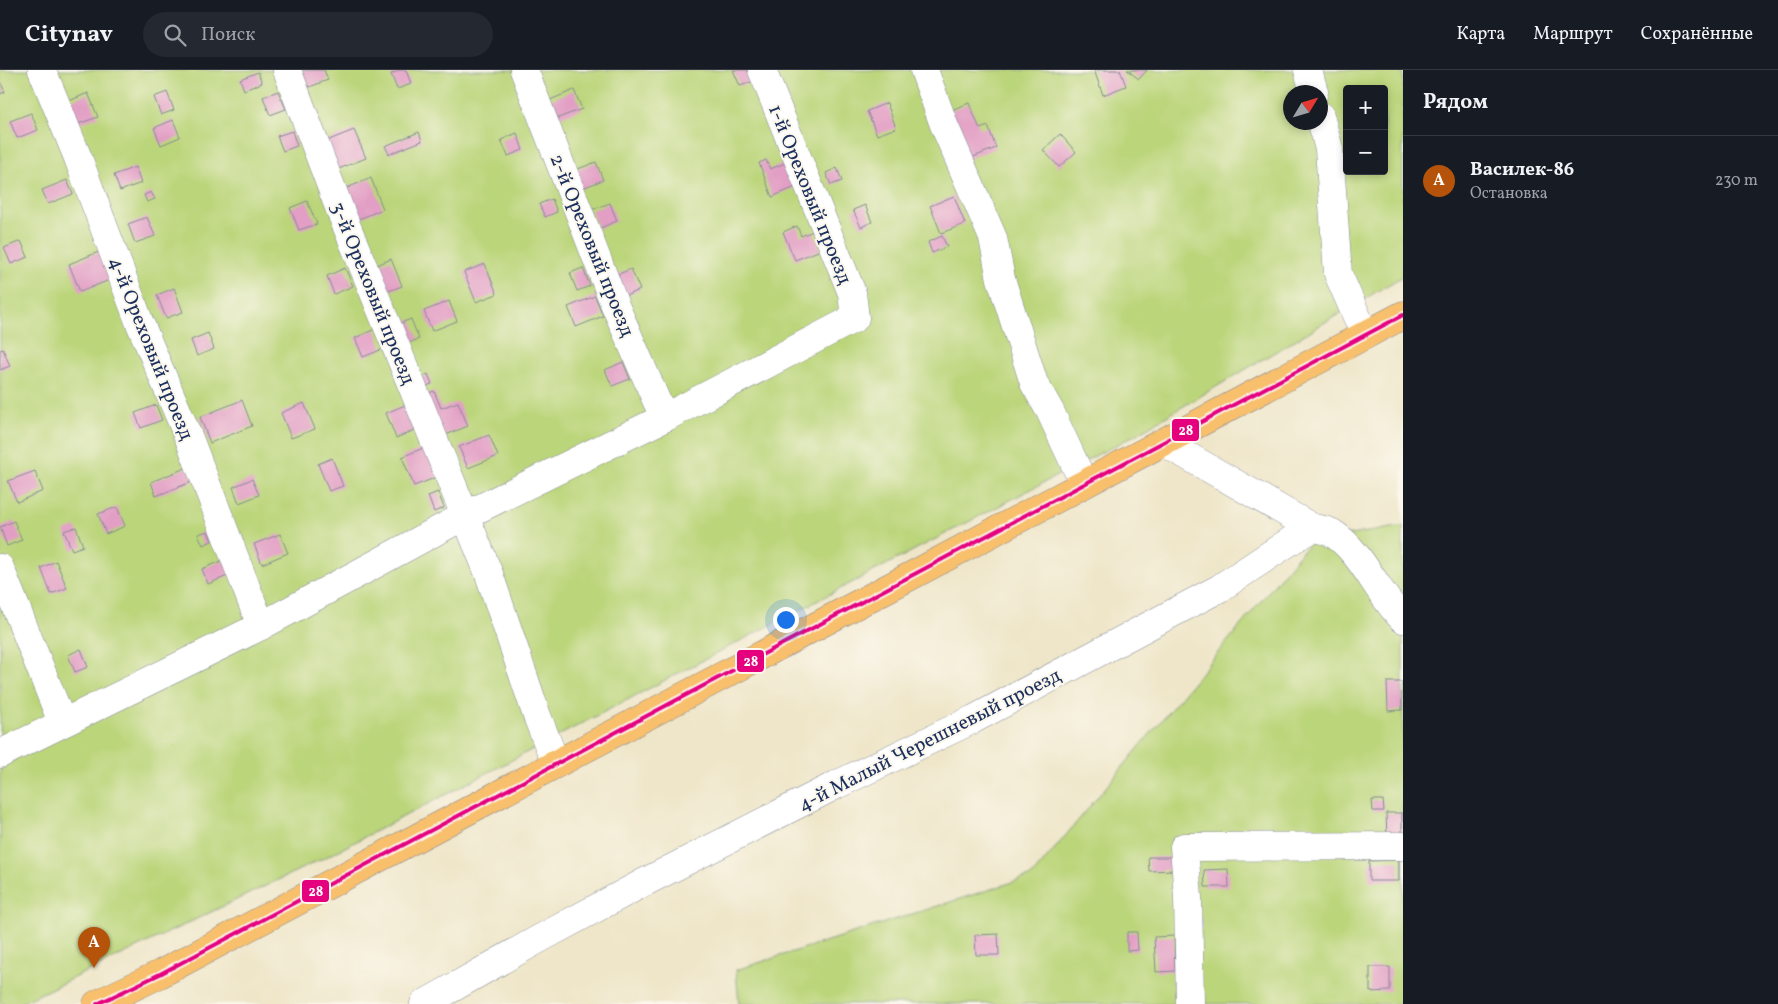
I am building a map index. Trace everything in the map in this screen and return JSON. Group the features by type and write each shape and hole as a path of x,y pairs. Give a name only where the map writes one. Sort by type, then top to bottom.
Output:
{"main road":[{"path":"98,1004 160,974 1403,315"}],"street":[{"name":"4-й Ореховый проезд","path":"42,70 78,158 139,322 190,440 261,626"},
{"name":"3-й Ореховый проезд","path":"287,70 340,210 489,574 537,716 556,764"},
{"name":"2-й Ореховый проезд","path":"524,70 614,303 657,402 666,417"},
{"name":"1-й Ореховый проезд","path":"666,417 855,318 852,293 762,70"},
{"path":"924,70 944,125 993,238 1001,279 1034,383 1050,411 1084,484"},
{"path":"1308,70 1312,85"},
{"path":"1324,130 1329,149 1338,274 1364,336"},
{"path":"0,754 261,626 466,515 666,417"},
{"path":"1163,442 1313,528 1331,533 1354,553 1395,611 1403,619"},
{"name":"4-й Малый Черешневый проезд","path":"424,1004 539,939 643,884 836,785 974,719 1120,642 1220,588 1313,528"},
{"path":"0,568 62,722"},
{"path":"1190,1004 1188,897 1184,847 1403,846"}],"green space":[{"path":"0,70 1403,70 1403,276 1135,435 328,856 19,1004 0,1004"},
{"path":"1403,526 1403,1004 739,1004 736,970 1032,876 1310,542"}],"building":[{"path":"296,70 324,70 328,80 304,89"},
{"path":"400,70 406,70 411,84 397,89 391,74"},
{"path":"733,70 753,70 757,80 740,86"},
{"path":"1094,70 1120,70 1126,86 1103,95"},
{"path":"1127,70 1147,70 1139,79"},
{"path":"258,72 262,83 244,90 240,79"},
{"path":"0,81 5,92 0,94"},
{"path":"574,90 582,109 558,118 550,100"},
{"path":"278,91 286,109 270,115 263,97"},
{"path":"167,92 174,110 161,115 154,97"},
{"path":"88,93 98,117 78,124 69,101"},
{"path":"887,103 896,128 877,135 867,111"},
{"path":"969,103 980,129 988,126 996,148 968,159 949,111"},
{"path":"31,113 38,130 17,138 10,121"},
{"path":"173,120 180,137 161,145 154,128"},
{"path":"354,130 366,158 336,170 324,142"},
{"path":"292,131 297,146 283,151 277,136"},
{"path":"419,132 422,141 389,154 385,146"},
{"path":"517,133 523,150 508,156 501,140"},
{"path":"1060,134 1076,152 1059,167 1043,150"},
{"path":"766,160 770,169 788,162 798,186 772,197 759,163"},
{"path":"596,162 603,180 580,189 573,171"},
{"path":"135,167 141,183 120,191 114,175"},
{"path":"837,168 842,181 831,185 826,173"},
{"path":"371,178 383,209 354,221 342,190"},
{"path":"67,180 73,194 48,204 42,190"},
{"path":"151,192 155,199 147,202 144,195"},
{"path":"954,196 965,224 941,233 930,206"},
{"path":"552,199 557,212 545,217 539,204"},
{"path":"307,201 317,224 299,230 290,208"},
{"path":"610,203 617,221 598,229 591,210"},
{"path":"865,205 872,222 861,227 853,210"},
{"path":"147,217 155,236 135,243 128,224"},
{"path":"797,226 801,236 813,231 821,250 795,260 783,232"},
{"path":"942,236 947,247 932,253 928,242"},
{"path":"21,241 28,257 11,264 4,248"},
{"path":"101,251 112,279 80,292 69,264"},
{"path":"391,259 402,286 381,294 370,268"},
{"path":"485,264 497,294 476,302 464,272"},
{"path":"345,268 353,286 334,294 327,276"},
{"path":"583,268 590,286 577,291 570,273"},
{"path":"631,269 640,290 620,298 611,277"},
{"path":"174,288 183,312 166,318 157,295"},
{"path":"595,296 603,316 576,327 568,307"},
{"path":"449,301 457,321 432,331 424,311"},
{"path":"411,319 419,339 403,345 396,325"},
{"path":"375,329 383,349 363,357 355,338"},
{"path":"208,333 214,349 197,356 191,340"},
{"path":"3,349 10,366 0,370 0,350"},
{"path":"623,362 630,379 612,386 605,370"},
{"path":"428,374 432,384 423,387 420,378"},
{"path":"434,391 441,408 458,402 468,426 443,436 426,394"},
{"path":"242,400 252,426 210,443 200,417"},
{"path":"304,403 315,429 291,438 281,413"},
{"path":"156,405 162,420 141,428 135,413"},
{"path":"405,405 415,430 396,438 386,413"},
{"path":"489,435 498,456 468,468 459,447"},
{"path":"428,446 440,476 414,486 402,457"},
{"path":"332,458 343,486 329,491 318,464"},
{"path":"188,467 194,481 156,496 151,482"},
{"path":"35,471 43,491 17,502 8,481"},
{"path":"252,479 259,495 239,503 233,487"},
{"path":"438,492 444,508 434,512 428,496"},
{"path":"117,507 125,526 106,534 98,514"},
{"path":"14,521 22,540 7,546 0,527"},
{"path":"76,527 83,546 72,550 64,531"},
{"path":"208,531 212,541 203,545 198,534"},
{"path":"280,534 288,553 262,564 254,544"},
{"path":"224,560 230,575 208,584 202,569"},
{"path":"56,561 67,588 51,594 41,568"},
{"path":"81,649 88,667 75,672 68,655"},
{"path":"1387,682 1402,682 1402,710 1388,711"},
{"path":"1372,800 1383,800 1384,811 1373,811"},
{"path":"1386,813 1402,813 1402,839 1387,839"},
{"path":"1148,857 1175,857 1175,870 1149,871"},
{"path":"1399,860 1399,881 1369,881 1369,861"},
{"path":"1228,869 1229,887 1205,887 1204,870"},
{"path":"1127,932 1137,932 1138,950 1127,951"},
{"path":"998,934 999,955 976,955 975,935"},
{"path":"1174,936 1175,971 1156,972 1154,937"},
{"path":"1370,967 1390,967 1390,991 1370,992"}],"transit line":[{"name":"28","path":"97,1004 160,974 1403,315"}],"place":[{"name":"Василек-86","path":"94,968"}]}
